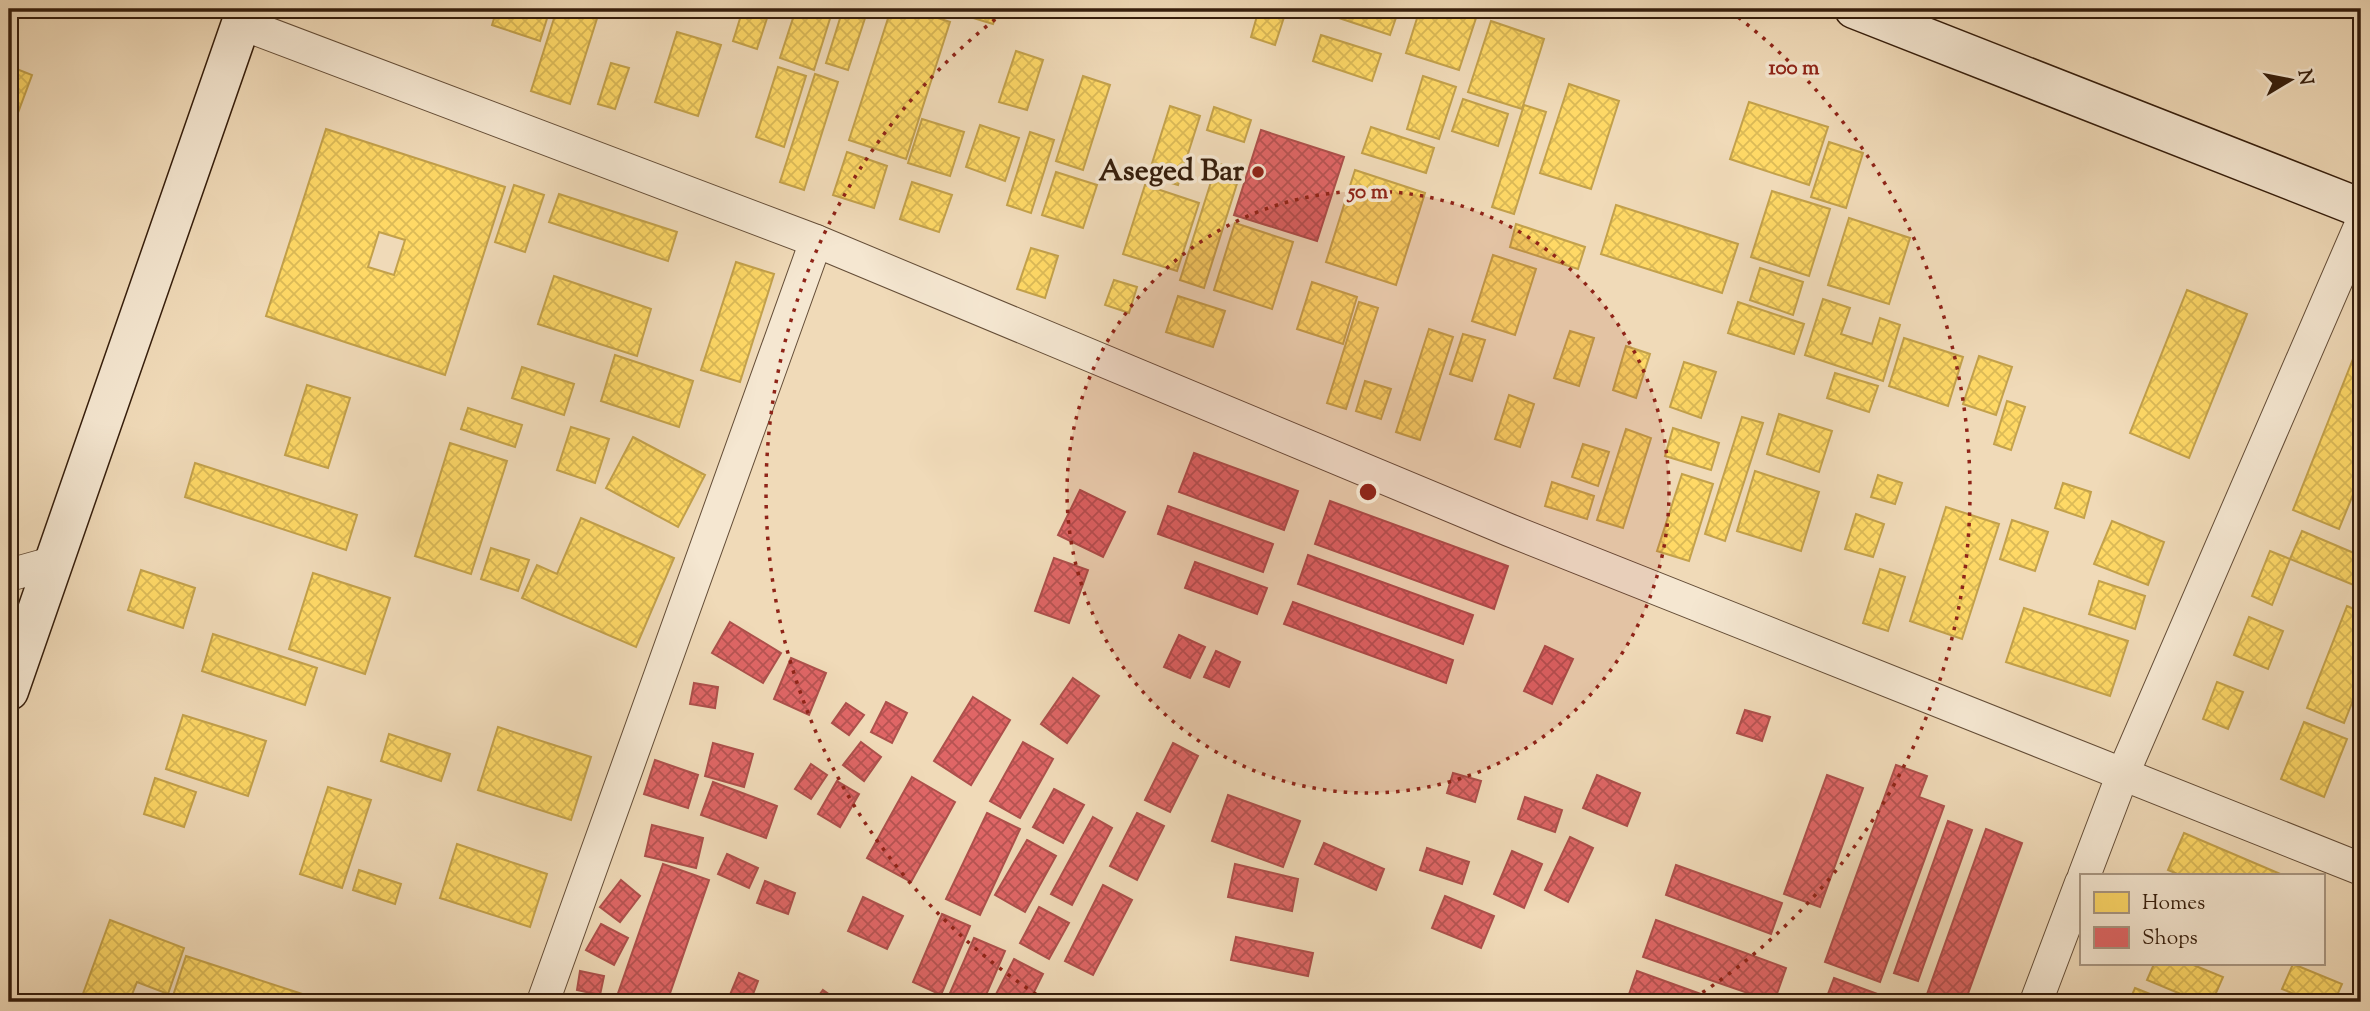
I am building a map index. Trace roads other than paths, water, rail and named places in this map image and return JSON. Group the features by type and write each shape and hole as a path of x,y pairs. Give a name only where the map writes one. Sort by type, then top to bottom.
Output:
{"street":[{"path":"1854,9 2361,208"},
{"path":"9,691 160,263 243,16 817,241 1509,530 2361,869"},
{"path":"2085,874 2122,776 2361,224"},
{"path":"543,1002 817,241"},
{"path":"9,575 52,564"},
{"path":"2036,1002 2080,886"}],"place":[{"name":"Aseged Bar","path":"1258,172"}]}
